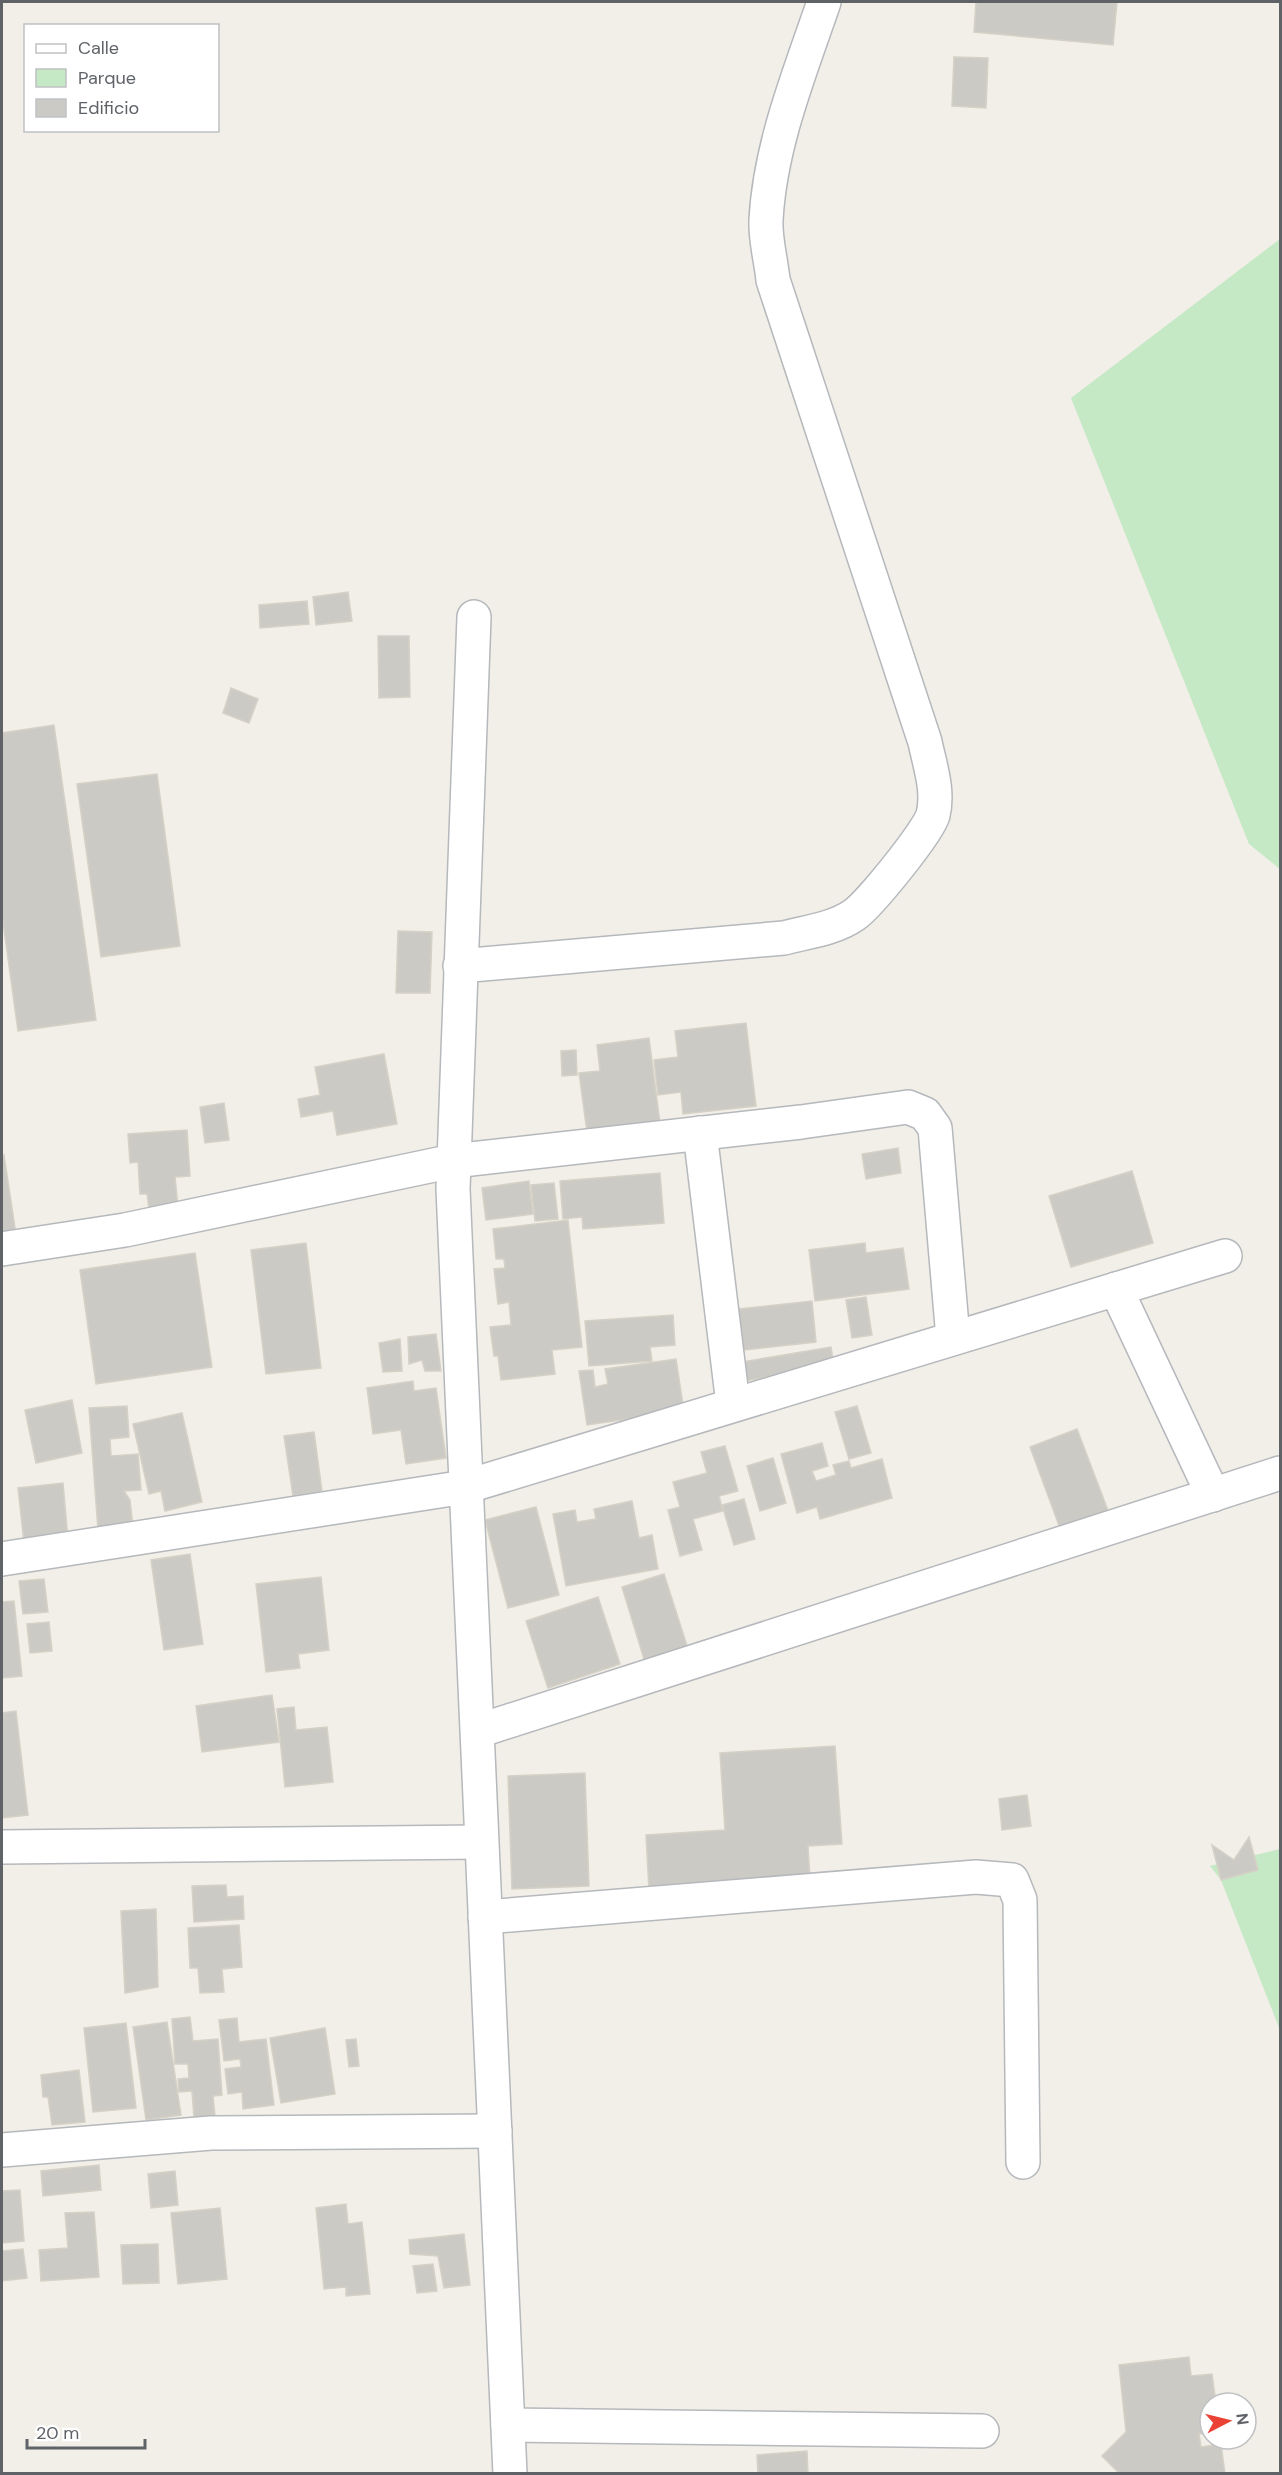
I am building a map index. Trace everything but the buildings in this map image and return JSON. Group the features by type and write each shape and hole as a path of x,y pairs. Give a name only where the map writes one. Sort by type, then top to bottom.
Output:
{"street":[{"path":"460,966 784,938 816,930 854,915 922,836 933,815 935,785 925,742 773,280 766,223 770,177 790,102 824,2"},
{"path":"474,617 453,1161 465,1487 478,1731 510,2474"},
{"path":"2,1250 125,1230 453,1161 908,1107 925,1114 935,1128 953,1338"},
{"path":"700,1133 734,1404"},
{"path":"2,1559 465,1487 1225,1256"},
{"path":"1116,1289 1213,1495"},
{"path":"478,1731 1281,1473"},
{"path":"2,1847 481,1842"},
{"path":"485,1917 976,1877 1012,1880 1020,1900 1023,2162"},
{"path":"2,2150 211,2133 495,2131"},
{"path":"508,2425 982,2431"}],"green space":[{"path":"1280,239 1280,869 1249,844 1071,398"},
{"path":"1280,1849 1280,2030 1221,1880 1210,1866"}]}
